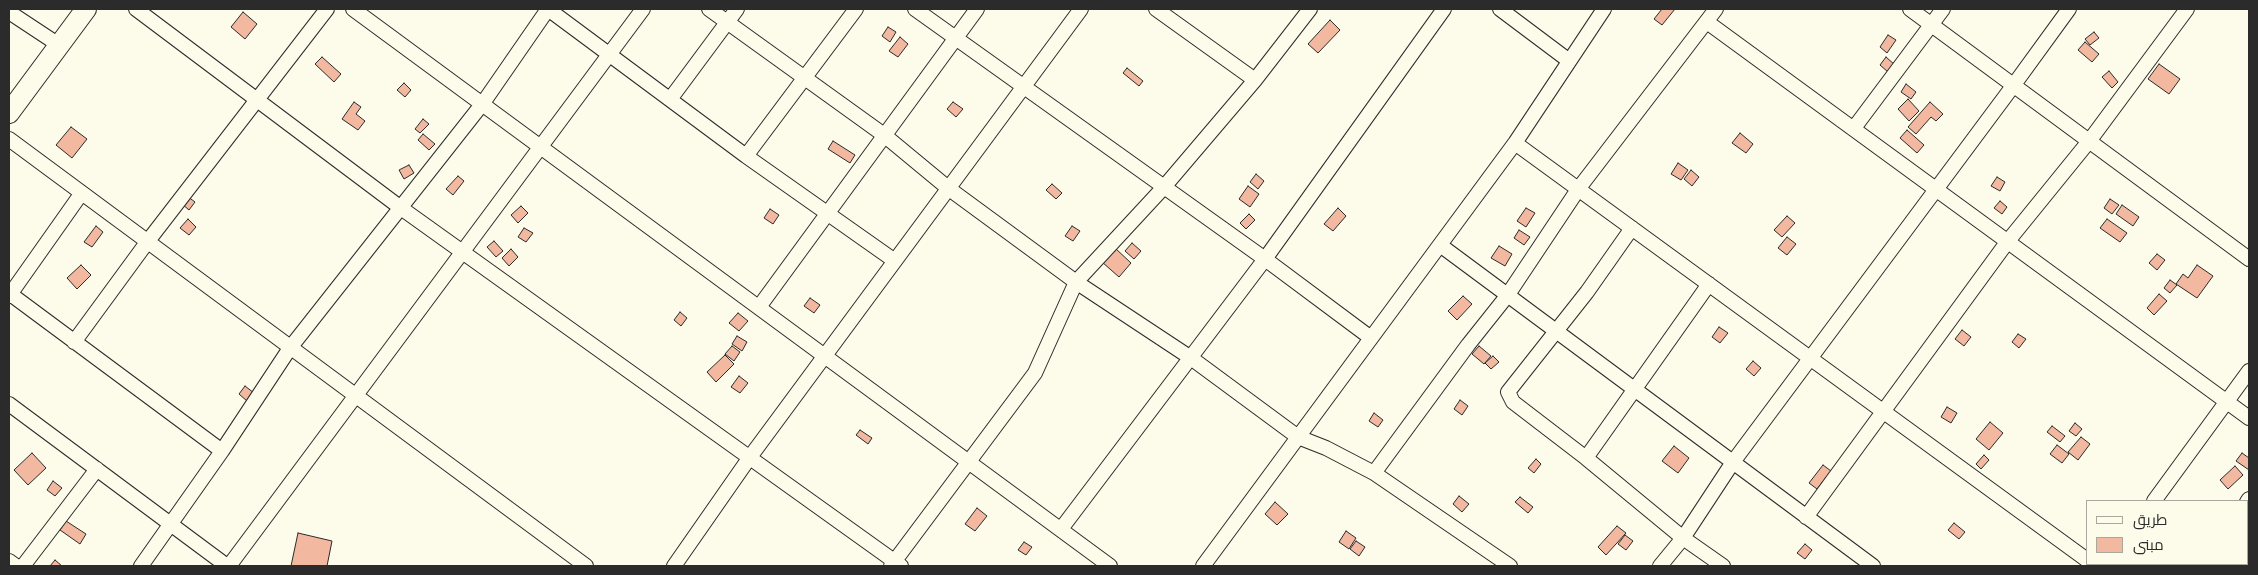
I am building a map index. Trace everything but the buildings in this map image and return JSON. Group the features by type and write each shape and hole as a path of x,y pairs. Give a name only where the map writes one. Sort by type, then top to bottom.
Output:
{"street":[{"path":"9,112 86,9"},
{"path":"136,9 401,208 463,250 896,565 1035,373 1076,282 1164,187 1255,80 1310,9"},
{"path":"74,342 148,241 327,9"},
{"path":"353,9 1110,566"},
{"path":"141,566 222,451 290,348 483,103 548,9 671,98 746,156 895,261"},
{"path":"9,404 170,526 228,566 463,250 541,149 608,54 643,9"},
{"path":"709,9 884,136 948,188 1076,282 1191,358 1298,437 1326,448 1374,473 1510,566"},
{"path":"671,98 737,9"},
{"path":"746,156 856,9"},
{"path":"915,9 1265,259 1371,338"},
{"path":"758,307 977,9"},
{"path":"674,566 750,457 1081,9"},
{"path":"1156,9 1255,80"},
{"path":"1061,529 1265,259 1444,9"},
{"path":"1500,9 1568,60"},
{"path":"1202,566 1515,143 1568,60 1604,9"},
{"path":"1374,473 1507,296 1579,188 1716,9"},
{"path":"1910,9 2249,259"},
{"path":"1854,128 1943,9"},
{"path":"1660,566 1683,538 1733,462 2014,86 2068,9"},
{"path":"1806,517 2008,241 2090,140 2187,9"},
{"path":"9,12 59,45"},
{"path":"1707,22 2249,418"},
{"path":"9,140 586,566"},
{"path":"1515,143 2086,559"},
{"path":"81,194 9,294 222,451"},
{"path":"1632,228 1587,292 1508,392 1513,402 1586,458 1683,538 1723,566"},
{"path":"1440,245 1873,566"},
{"path":"1586,458 1709,284"},
{"path":"2155,500 2249,371"},
{"path":"24,566 97,469"},
{"path":"9,561 16,566"}]}
